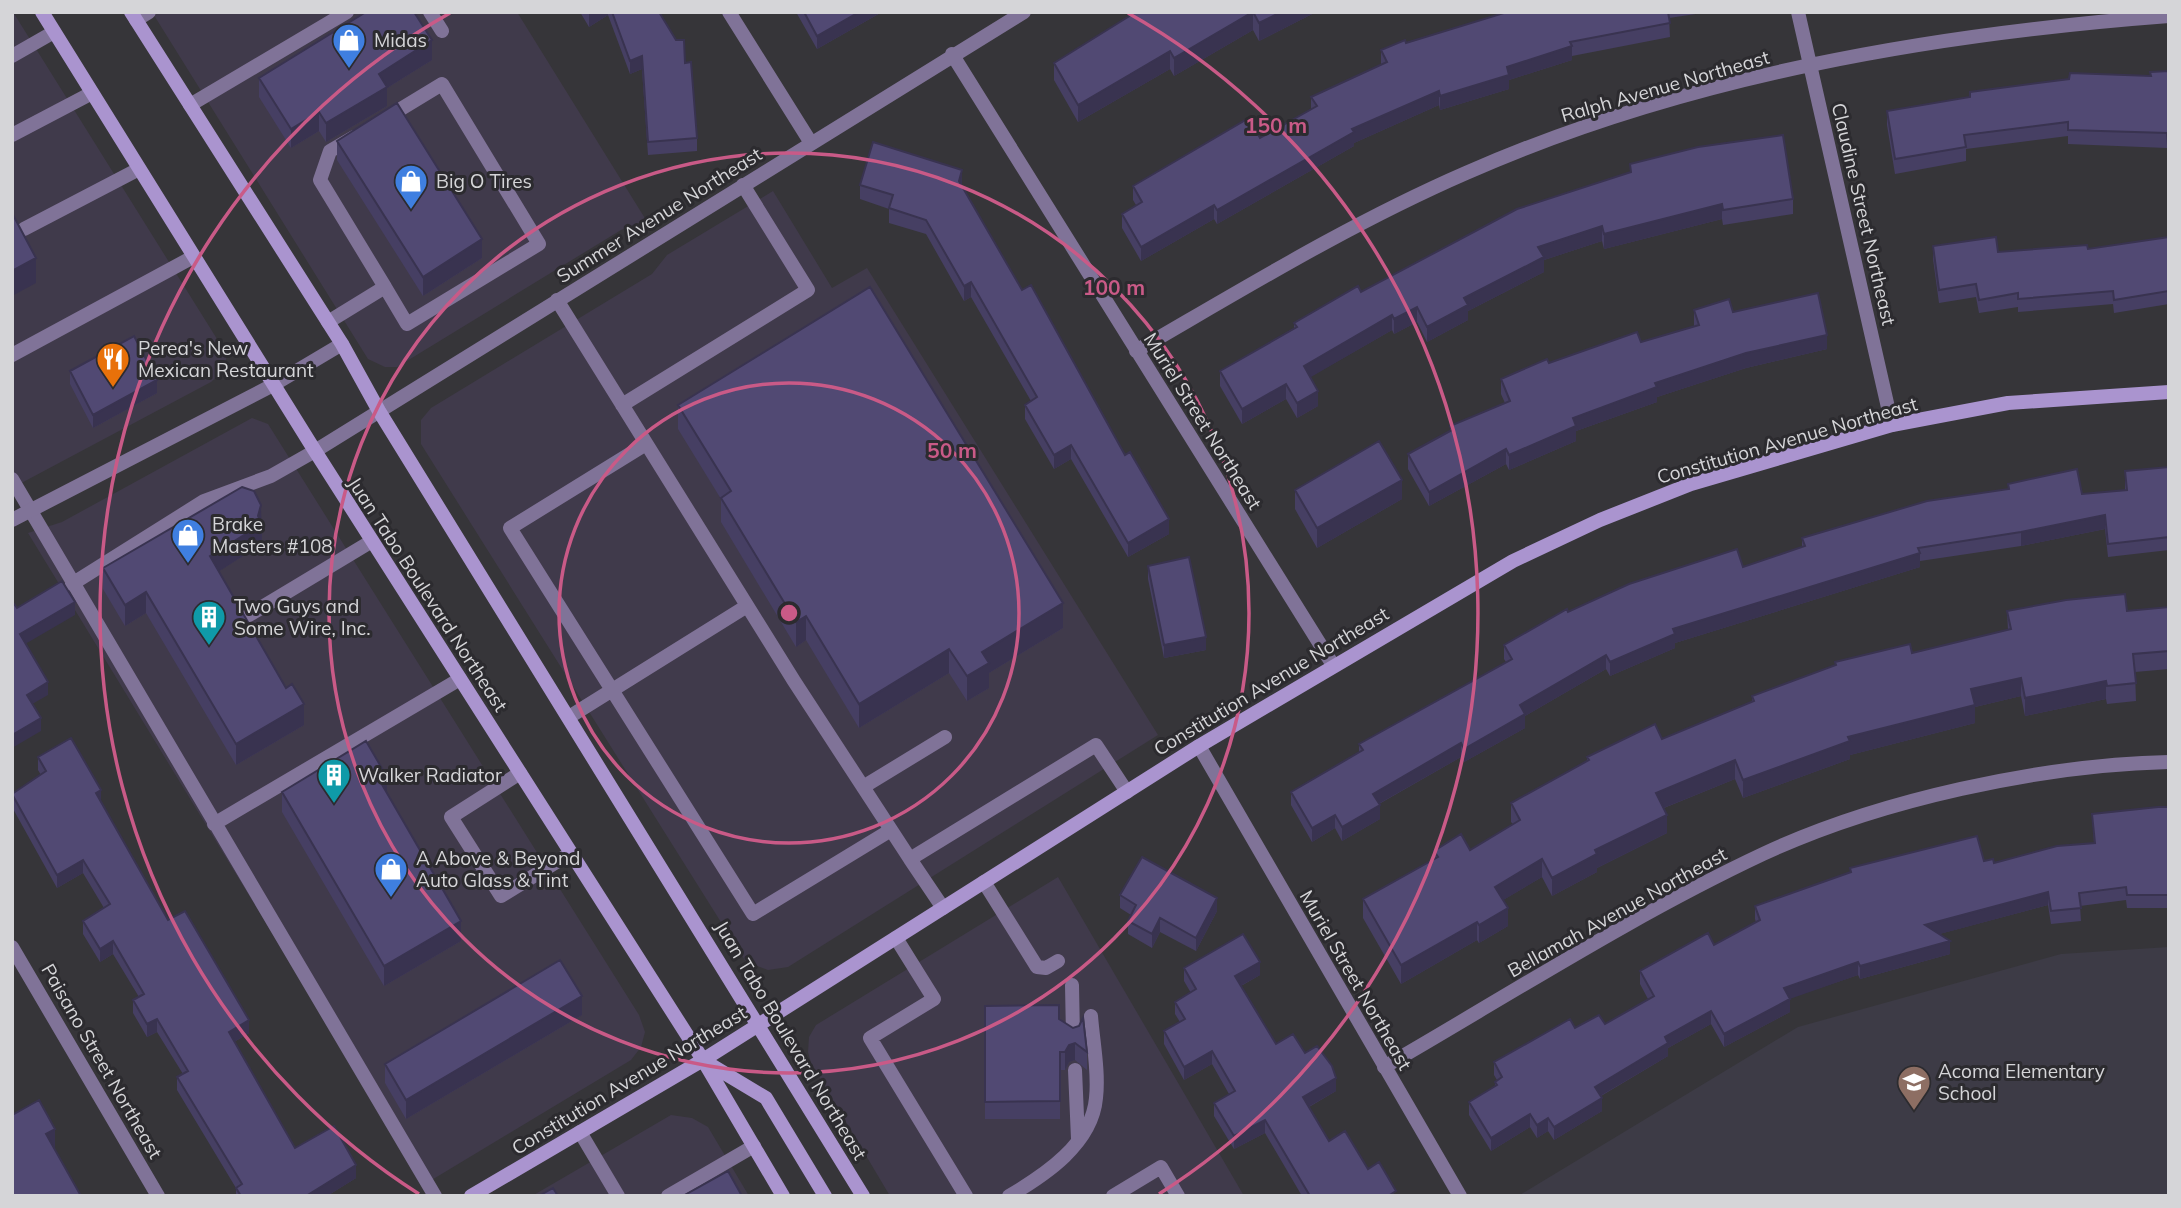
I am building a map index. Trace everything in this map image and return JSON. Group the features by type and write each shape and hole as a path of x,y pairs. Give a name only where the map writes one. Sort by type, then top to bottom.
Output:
{"main road":[{"name":"Juan Tabo Boulevard Northeast","path":"42,12 273,385 703,1060 783,1196"},
{"name":"Juan Tabo Boulevard Northeast","path":"139,15 190,105 342,344 379,411 760,1024 863,1196"},
{"name":"Constitution Avenue Northeast","path":"471,1196 703,1060 1333,664 1513,561 1600,520 1691,484 1892,425 2008,403 2169,392"},
{"path":"703,1060 766,1098 825,1196"}],"street":[{"path":"190,105 347,12"},
{"path":"430,12 442,31"},
{"path":"729,12 811,143"},
{"name":"Summer Avenue Northeast","path":"72,584 204,501 271,476 315,451 952,54 1024,12"},
{"name":"Claudine Street Northeast","path":"1798,12 1892,425"},
{"name":"Ralph Avenue Northeast","path":"1136,351 1347,229 1467,172 1562,135 1652,106 1810,65 1907,45 2035,27 2169,16"},
{"path":"12,55 54,32"},
{"name":"Muriel Street Northeast","path":"952,54 1333,664"},
{"path":"442,84 539,244 407,324 385,288 320,180 330,151 442,84"},
{"path":"12,135 92,93"},
{"path":"24,229 139,169"},
{"path":"622,405 808,290 743,186"},
{"path":"12,355 194,257"},
{"path":"328,322 385,288"},
{"path":"558,300 747,606 943,908"},
{"path":"12,520 273,385 342,344"},
{"path":"646,444 510,528 753,914 891,830"},
{"path":"12,479 435,1196"},
{"path":"249,615 372,541"},
{"path":"569,717 747,606"},
{"path":"214,824 460,679"},
{"path":"863,787 945,737"},
{"path":"911,859 1096,745 1127,792"},
{"name":"Muriel Street Northeast","path":"1199,746 1460,1196"},
{"name":"Bellamah Avenue Northeast","path":"1384,1067 1664,903 1765,853 1873,813 2006,780 2138,762 2169,762"},
{"path":"520,773 451,817 501,896 571,853"},
{"path":"984,883 1037,967 1046,968 1058,961"},
{"path":"896,938 934,999 870,1038 966,1196"},
{"name":"Paisano Street Northeast","path":"12,947 158,1196"},
{"path":"1072,985 1073,1036"},
{"path":"1009,1196 1039,1178 1079,1143 1096,1100 1091,1016"},
{"path":"1075,1070 1079,1143"},
{"path":"580,1132 618,1196"},
{"path":"668,1196 754,1146"},
{"path":"1113,1196 1161,1167 1178,1196"}],"shaded area":[{"path":"13,12 227,355 224,369 211,382 12,488"},
{"path":"152,12 517,12 646,220 621,230 397,367 385,367 368,359"},
{"path":"773,191 832,288 867,268 1158,735 788,967 768,970 746,962 421,444 421,420 431,408 652,274 667,255"},
{"path":"252,418 268,424 639,1015 645,1032 641,1047 631,1060 425,1184 28,533 62,522"},
{"path":"1058,877 1244,1196 890,1196 811,1063 808,1052 809,1037 816,1025"},
{"name":"Acoma Elementary School","path":"2169,947 2169,1196 1518,1196 1798,1027 2061,954"},
{"path":"671,1115 692,1118 708,1127 749,1196 532,1196"}],"building":[{"path":"366,12 414,12 432,40 379,74 387,87 326,123 319,112 291,129 259,78"},
{"path":"612,12 659,12 676,40 684,40 685,63 691,62 697,138 648,142 642,56 630,61"},
{"path":"804,12 859,12 817,36"},
{"path":"1136,12 1253,12 1174,58 1170,51 1078,105 1054,63"},
{"path":"1253,12 1281,12 1259,23"},
{"path":"1507,12 1668,12 1670,23 1570,42 1572,46 1507,67 1509,75 1440,96 1439,91 1352,129 1354,132 1217,210 1214,205 1141,247 1122,214 1142,202 1133,186 1249,118 1260,138 1317,106 1311,97 1387,62 1381,50 1405,40 1406,43"},
{"path":"2169,71 2169,145 2167,133 2068,130 2068,122 1964,135 1966,147 1895,159 1887,111 1970,97 1970,92 2069,79 2070,73 2151,76 2150,72"},
{"name":"Big O Tires","path":"397,103 482,239 423,277 337,141"},
{"path":"1783,135 1793,199 1723,210 1722,204 1604,234 1602,226 1538,247 1544,257 1464,298 1468,305 1427,327 1417,307 1394,319 1392,315 1304,366 1318,391 1297,403 1286,384 1242,409 1220,371 1297,327 1294,323 1358,286 1361,292 1517,209 1631,172 1630,164 1698,147"},
{"path":"873,142 962,170 959,181 1022,290 1031,285 1125,455 1130,452 1169,519 1128,543 1071,445 1054,455 1025,405 1037,397 971,282 964,286 926,220 889,208 893,195 860,185"},
{"path":"12,213 36,258 12,271"},
{"path":"1996,237 1998,252 2087,245 2088,249 2169,237 2169,291 2114,300 2113,291 2018,299 2018,293 1979,300 1976,284 1939,290 1933,246"},
{"path":"870,287 1063,603 982,652 989,663 967,676 949,649 859,704 806,616 796,622 721,498 731,491 678,405"},
{"path":"1818,293 1827,335 1746,353 1655,383 1657,387 1573,418 1576,426 1509,455 1506,449 1429,492 1408,454 1452,430 1450,426 1510,401 1501,379 1547,359 1549,363 1637,332 1641,342 1699,325 1694,310 1729,299 1733,312"},
{"name":"Perea's New Mexican Restaurant","path":"134,336 157,380 93,415 70,371"},
{"path":"1379,441 1402,480 1317,528 1295,490"},
{"path":"2169,467 2169,537 2108,544 2105,515 2021,532 1918,548 1920,553 1673,629 1675,634 1610,662 1606,655 1520,705 1525,714 1464,749 1461,743 1373,794 1380,805 1342,827 1335,815 1312,828 1291,792 1363,750 1359,744 1512,659 1504,645 1567,609 1568,612 1629,584 1737,549 1743,567 1805,546 1802,538 1927,501 2009,489 2008,484 2077,469 2082,494 2127,490 2125,471"},
{"path":"242,487 254,491 261,505 258,516 262,524 210,556 286,688 292,684 304,704 236,744 146,592 125,605 103,568"},
{"path":"1189,557 1206,637 1164,645 1148,566"},
{"path":"62,581 75,602 20,634 48,682 27,695 41,718 12,735 12,601 17,608"},
{"path":"2125,594 2127,611 2169,607 2169,651 2133,654 2136,683 2107,686 2106,681 2025,698 2021,678 1971,689 1975,705 1848,737 1850,741 1743,780 1735,760 1656,793 1667,815 1595,850 1597,854 1552,878 1542,859 1495,887 1508,908 1479,925 1477,922 1401,965 1363,899 1438,857 1434,851 1461,834 1470,850 1520,820 1511,803 1589,760 1587,757 1655,724 1662,739 1754,701 1752,696 1836,665 1835,662 1910,644 1912,653 2011,629 2007,611 2066,600"},
{"path":"71,738 101,790 96,793 168,920 185,911 249,1020 229,1032 295,1148 334,1126 356,1165 306,1196 241,1196 236,1188 242,1184 177,1077 188,1071 157,1019 147,1024 133,1000 144,994 113,941 100,949 83,921 110,904 83,860 57,875 12,794 46,771 38,757"},
{"path":"366,741 387,777 380,781 461,921 384,966 282,792"},
{"path":"2169,807 2169,895 2127,895 2126,887 2079,893 2081,908 2051,911 2048,892 1925,925 1950,941 1860,966 1858,962 1784,988 1790,999 1724,1034 1711,1011 1665,1037 1668,1043 1595,1087 1602,1098 1554,1127 1548,1118 1537,1125 1530,1114 1491,1138 1469,1102 1497,1085 1495,1082 1502,1077 1494,1062 1570,1019 1575,1028 1599,1015 1605,1024 1654,996 1640,971 1708,933 1714,945 1760,920 1755,906 1851,872 1850,868 1977,836 1984,861 1993,859 1994,863 2057,846 2095,843 2092,814"},
{"path":"1142,857 1217,898 1196,938 1160,918 1152,934 1128,921 1136,905 1120,895"},
{"path":"1243,934 1260,962 1235,976 1276,1044 1293,1034 1305,1053 1317,1046 1332,1066 1336,1078 1303,1097 1329,1141 1345,1131 1368,1169 1379,1162 1396,1191 1388,1196 1310,1196 1265,1120 1234,1136 1214,1103 1235,1091 1212,1051 1184,1067 1164,1031 1185,1019 1175,1002 1196,989 1184,968"},
{"path":"560,960 582,996 406,1100 385,1064"},
{"path":"1059,1005 1059,1019 1073,1028 1079,1026 1083,1018 1087,1052 1075,1043 1069,1045 1065,1052 1060,1052 1060,1101 985,1102 985,1006"},
{"path":"39,1100 55,1129 46,1134 81,1196 12,1196 12,1112 14,1114"},
{"path":"728,1171 742,1196 683,1196"},
{"path":"553,1188 558,1196 539,1196"}],"place":[{"name":"Midas","path":"349,70"},
{"name":"Big O Tires","path":"411,211"},
{"name":"Perea's New Mexican Restaurant","path":"113,389"},
{"name":"Brake Masters #108","path":"188,565"},
{"name":"Two Guys and Some Wire, Inc.","path":"209,647"},
{"name":"Walker Radiator","path":"334,805"},
{"name":"A Above & Beyond Auto Glass & Tint","path":"391,899"},
{"name":"Acoma Elementary School","path":"1914,1112"}]}
